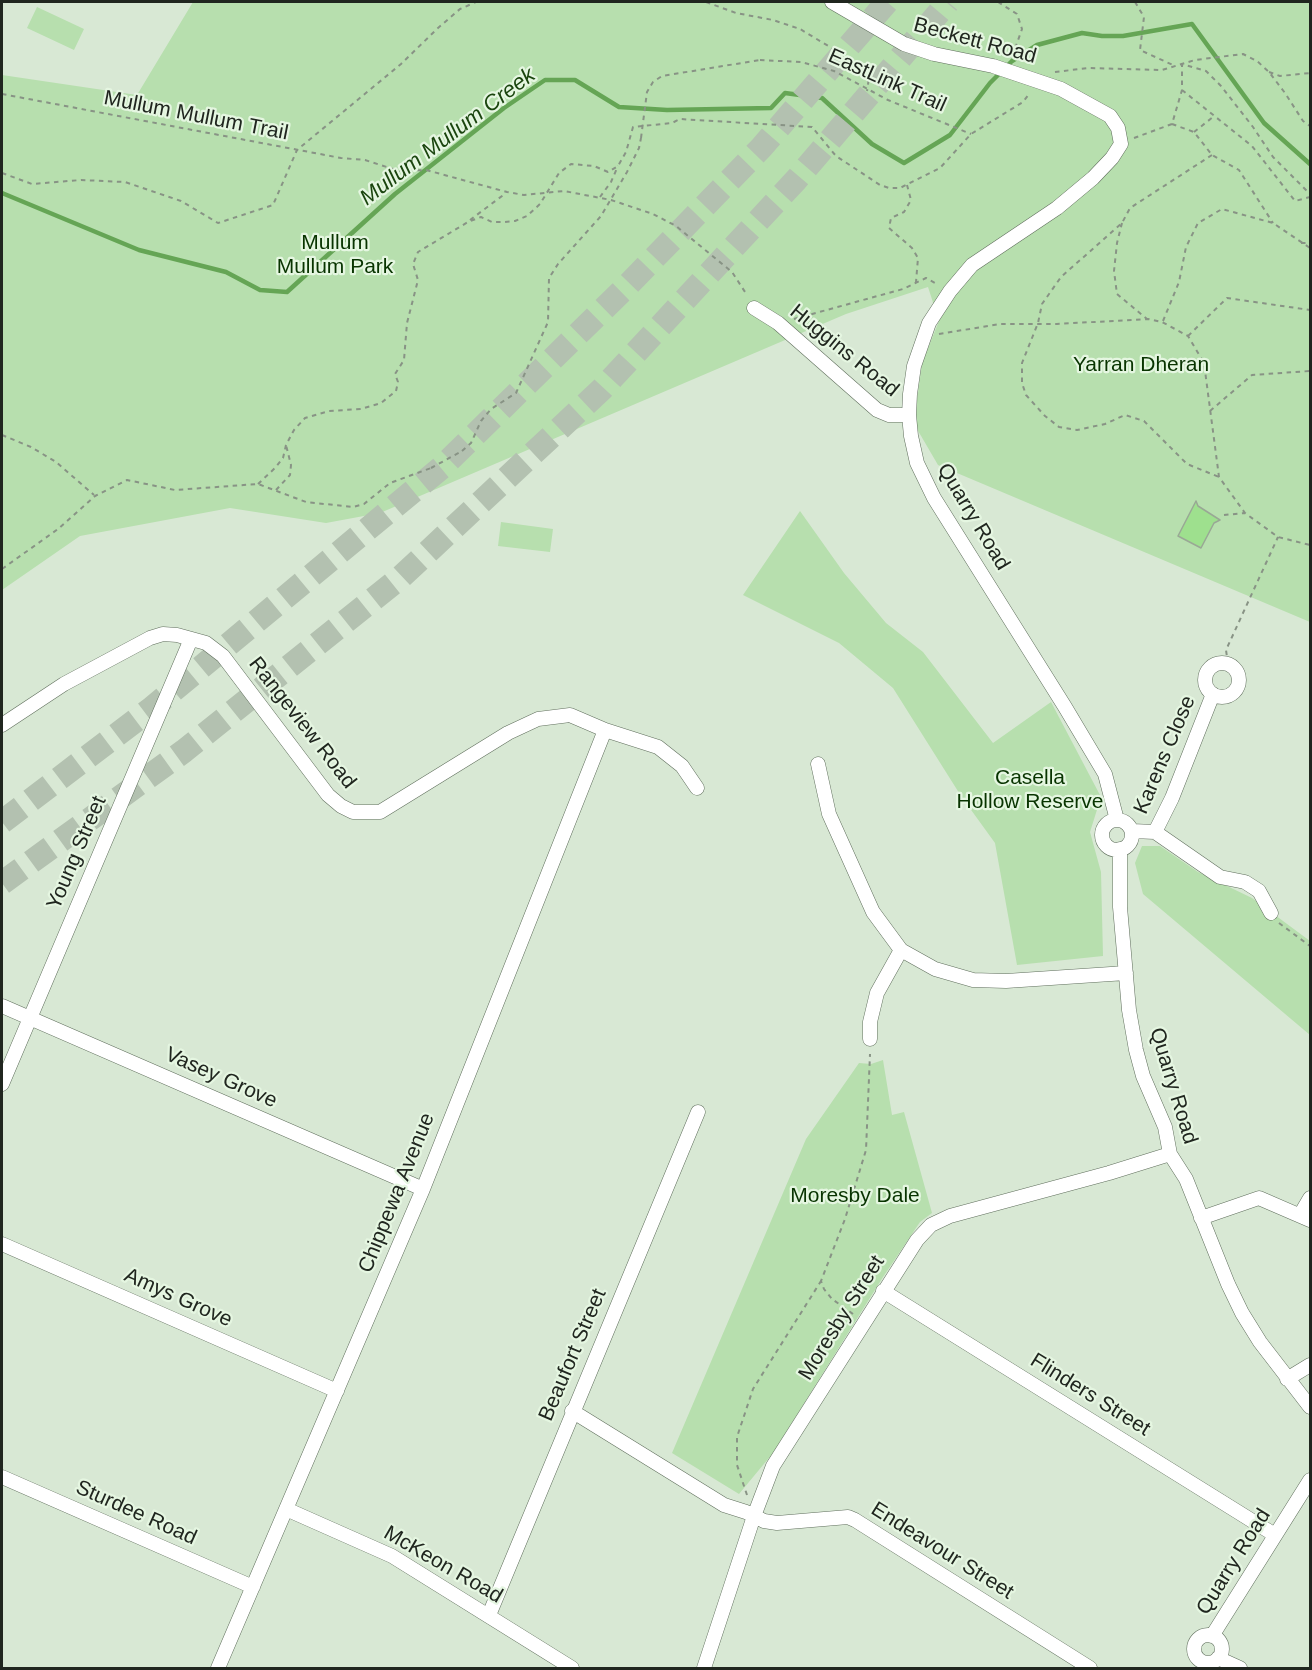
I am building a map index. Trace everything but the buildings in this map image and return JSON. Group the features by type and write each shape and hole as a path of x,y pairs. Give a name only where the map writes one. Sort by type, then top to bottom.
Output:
{"street":[{"name":"Beckett Road","path":"832,2 904,44 934,54 993,66 1061,88 1110,116 1118,128 1120,144"},
{"name":"Quarry Road","path":"1117,820 1105,774 934,498 917,463 909,416 914,366 929,323 950,291 972,265 1057,208 1093,178 1112,158 1120,144"},
{"name":"Huggins Road","path":"754,308 778,323 877,410 889,415 909,416"},
{"name":"Rangeview Road","path":"2,725 64,684 150,638 163,634 206,643 223,656 328,795 353,812 380,812 508,733 538,718 570,715 605,730 658,747 682,766 697,788"},
{"name":"Young Street","path":"2,1084 191,639"},
{"name":"Karens Close","path":"1217,664 1228,664 1237,671 1239,681 1237,687 1234,692 1224,697 1213,694 1206,686 1208,670 1217,664"},
{"name":"Karens Close","path":"1155,832 1172,798 1213,694"},
{"name":"Chippewa Avenue","path":"218,1668 423,1189 605,730"},
{"path":"818,764 829,814 873,912 901,950 935,969 973,980 1006,981 1126,973"},
{"path":"1117,820 1126,823 1132,831 1131,841 1120,849 1107,845 1103,836 1108,823 1117,820"},
{"path":"1132,831 1155,832 1220,877 1245,882 1259,891 1271,913"},
{"name":"Quarry Road","path":"1120,849 1120,907 1129,1010 1143,1076 1165,1127 1170,1154 1186,1179 1242,1313 1287,1379 1311,1407"},
{"path":"870,1039 870,1022 877,993 901,950"},
{"name":"Vasey Grove","path":"2,1006 423,1189"},
{"name":"Beaufort Street","path":"489,1616 698,1112"},
{"name":"Moresby Street","path":"704,1668 754,1516 773,1466 917,1239 931,1225 950,1216 1170,1154"},
{"path":"1202,1218 1260,1198 1305,1218 1311,1198"},
{"name":"Amys Grove","path":"2,1244 337,1391"},
{"name":"Flinders Street","path":"883,1291 1275,1535"},
{"path":"1287,1379 1311,1365"},
{"name":"Endeavour Street","path":"573,1411 724,1505 764,1521 848,1517 855,1520 1090,1668"},
{"name":"Sturdee Road","path":"2,1477 253,1587"},
{"name":"Quarry Road","path":"1212,1636 1311,1480"},
{"name":"McKeon Road","path":"286,1509 393,1556 572,1668"},
{"name":"Quarry Road","path":"1203,1636 1212,1636 1221,1645 1222,1650 1218,1658 1215,1661 1195,1664 1196,1642 1203,1636"},
{"path":"1218,1658 1240,1668"}],"path":[{"name":"Mullum Mullum Trail","path":"2,94 297,150 401,64 445,21 460,9 476,2"},
{"path":"706,2 736,13 773,20 800,29 870,71 867,91"},
{"path":"998,2 1017,14 1022,29 1012,57 1004,55"},
{"path":"1135,2 1144,17 1140,50 1175,66"},
{"path":"1195,60 1243,54 1252,57 1269,72 1303,122 1311,126"},
{"name":"EastLink Trail","path":"2,569 58,529 95,496 127,480 175,490 258,484 306,502 353,507 364,504 390,483 431,468 462,451 471,443 491,409 516,393 524,379 548,322 549,278 558,264 601,216 611,200 639,148 647,92 653,82 662,76 760,60 801,62 834,71 867,91 971,135 940,168 907,185"},
{"path":"1172,124 1182,90 1182,64 1206,71 1253,127 1273,157 1311,195 1295,201 1252,146 1182,90"},
{"path":"1269,72 1280,76 1311,73"},
{"path":"1194,132 1213,117"},
{"path":"600,198 626,152 633,127 672,123 680,119 812,126 836,156 880,185 900,189 907,185 911,200 904,212 891,218 889,228 912,248 918,258 916,283"},
{"path":"1120,144 1172,124 1194,132 1212,155 1239,170 1273,223"},
{"path":"2,173 32,184 81,180 125,182 181,201 218,223 273,205 297,150 365,160 399,171 426,170 524,195 564,191 611,200 653,214 696,241 732,272 754,308"},
{"path":"1148,319 1118,294 1114,271 1122,223 1130,208 1212,155"},
{"path":"468,222 481,217 492,222 515,221 527,216 548,193 559,173 571,164 594,166 609,172 618,166"},
{"path":"258,484 283,458 286,445 294,430 305,418 328,411 362,409 381,403 396,391 398,382 395,374 404,360 407,323 418,280 414,264 418,252 468,222 507,192"},
{"path":"1162,322 1179,282 1186,247 1198,223 1222,208 1273,223 1311,248"},
{"path":"1122,223 1061,277 1042,304 1038,323 1022,363 1022,383 1026,395 1045,416 1059,427 1077,430 1105,424 1125,416 1144,421 1187,464 1219,477"},
{"path":"1302,243 1311,243"},
{"path":"778,323 903,289 927,278 950,291"},
{"path":"1188,336 1227,298 1311,310"},
{"path":"924,337 1000,324 1057,324 1148,319 1162,322 1188,336 1204,363 1219,477 1245,513 1278,537 1311,544"},
{"path":"1210,411 1252,375 1311,371"},
{"path":"2,435 31,447 56,462 95,496"},
{"path":"276,490 290,475 291,465 286,445"},
{"path":"1224,515 1245,513"},
{"path":"1228,664 1226,650 1278,537"},
{"path":"1271,913 1273,919 1311,946"},
{"path":"754,1516 737,1465 737,1437 753,1389 821,1281 845,1219 866,1150 870,1039"},
{"path":"821,1281 824,1290 832,1299 864,1323"}],"green space":[{"name":"Mullum Mullum Park","path":"193,2 1310,2 1310,622 938,465 917,429 916,408 922,363 939,321 928,287 846,314 380,513 326,523 230,508 80,536 2,590 2,75 137,95"},
{"path":"37,7 84,29 74,50 27,28"},
{"name":"Casella Hollow Reserve","path":"800,511 844,573 886,623 923,652 993,743 1051,702 1101,797 1090,832 1101,872 1103,956 1017,965 995,843 961,796 893,688 839,643 743,595"},
{"path":"501,522 553,529 550,552 498,546"},
{"path":"1142,846 1160,846 1198,872 1252,898 1310,941 1310,1035 1143,894 1135,863"},
{"name":"Moresby Dale","path":"883,1060 892,1115 904,1112 932,1213 920,1222 883,1277 773,1453 739,1494 672,1453 806,1139 859,1063 871,1064"}],"waterway":[{"name":"Mullum Mullum Creek","path":"2,193 139,250 226,272 260,290 287,292 395,194 504,108 545,80 575,80 619,107 667,110 771,108 785,93 822,98 872,144 904,163 950,135 990,83 1012,61 1037,45 1082,33 1123,36 1192,24 1264,123 1310,164"}],"tunnel":[{"path":"2,822 152,708 441,468 625,288 761,148 887,2"},
{"path":"2,883 184,751 401,577 602,389 796,180 948,2"}],"park label":[{"name":"Yarran Dheran","path":"1141,365"}]}
